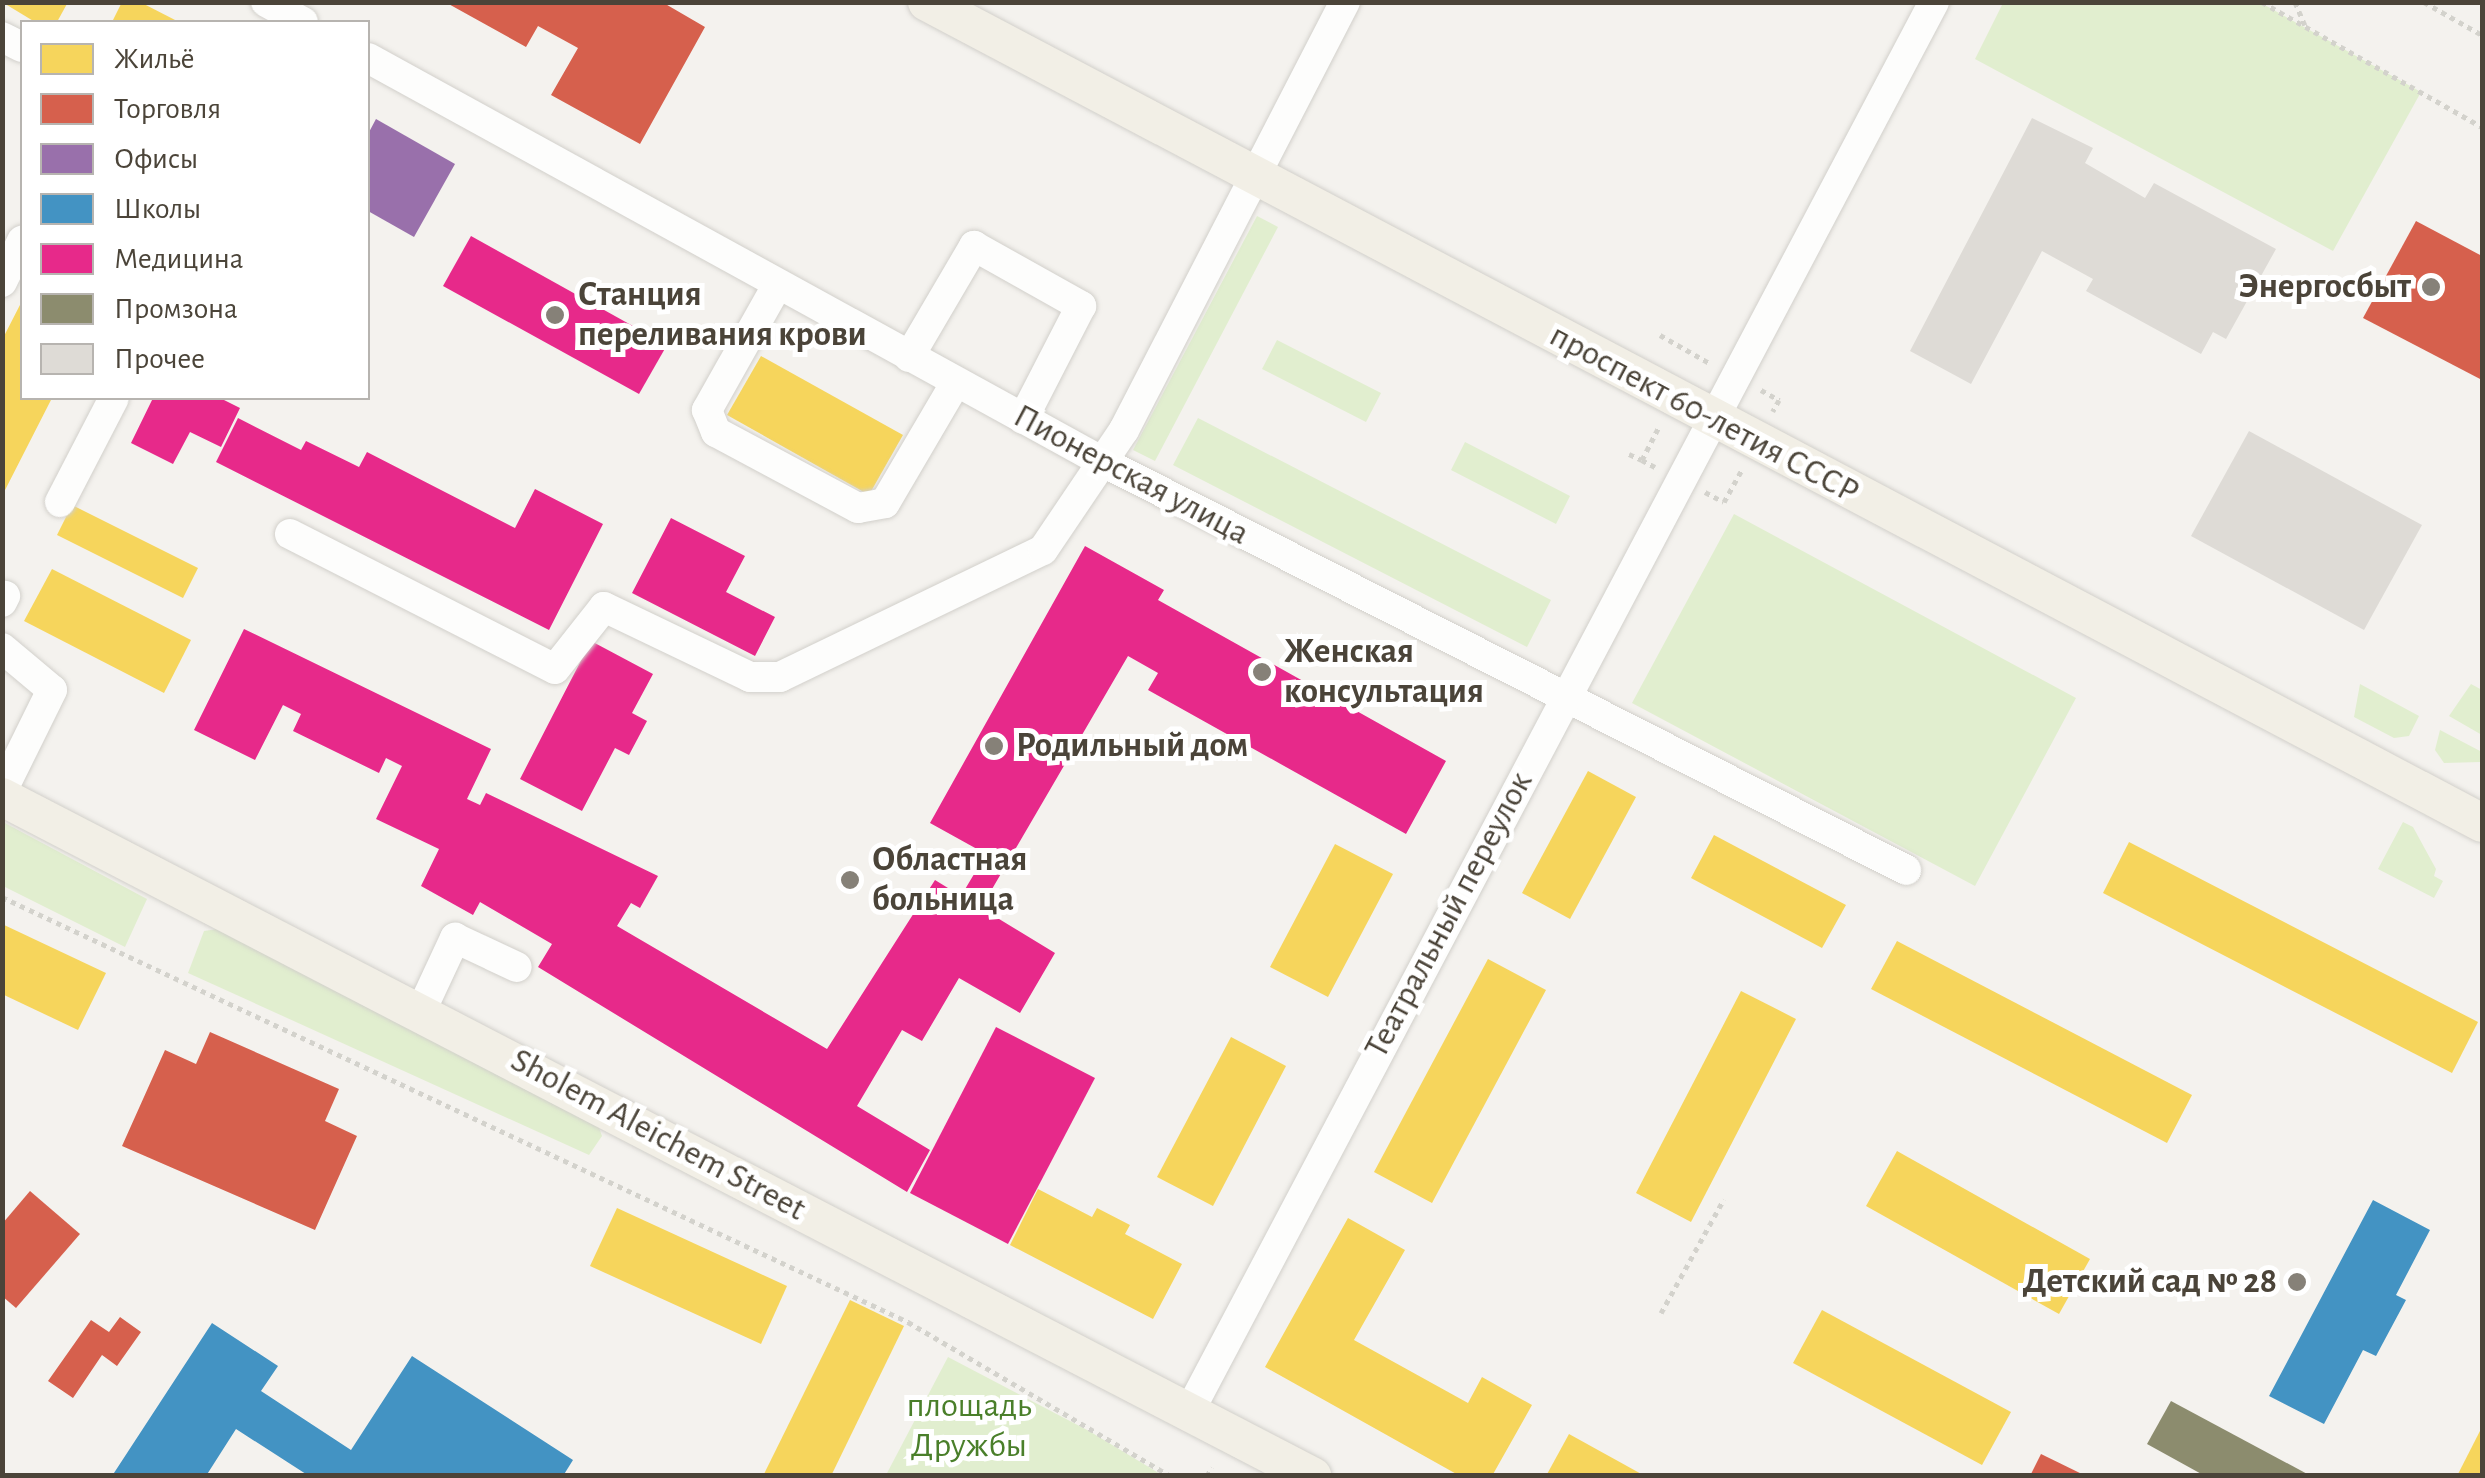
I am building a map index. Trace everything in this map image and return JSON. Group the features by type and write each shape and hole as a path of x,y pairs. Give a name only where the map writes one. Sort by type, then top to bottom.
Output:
{"main road":[{"name":"проспект 60-летия СССР","path":"927,2 2482,823"},
{"name":"Sholem Aleichem Street","path":"2,794 1312,1476"}],"street":[{"path":"266,2 299,20"},
{"path":"290,534 555,669 604,607 750,677 780,677 1043,550 1124,430 1344,2"},
{"name":"Театральный переулок","path":"1189,1412 1562,698 1716,421 1934,2"},
{"name":"Пионерская улица","path":"370,59 1101,461 1906,870"},
{"path":"2,282 20,245"},
{"path":"910,357 974,246 1082,306 1023,419"},
{"path":"778,284 707,410 716,432 858,508 885,503 956,382"},
{"path":"60,502 113,400"},
{"path":"2,648 52,690 2,794"},
{"path":"421,1012 455,938 506,951"}],"path":[{"path":"2262,2 2482,127"},
{"path":"2295,2 2306,27"},
{"path":"2424,2 2482,35"},
{"path":"1660,336 1697,356"},
{"path":"1628,454 1642,460"},
{"path":"2,897 908,1322 1170,1476"},
{"path":"1661,1312 1724,1198"},
{"path":"1208,1476 1212,1467"}],"green space":[{"path":"2003,3 2261,3 2421,92 2333,251 1975,59"},
{"path":"1257,216 1278,227 1155,461 1133,450"},
{"path":"1277,340 1381,393 1366,422 1262,369"},
{"path":"1198,418 1551,600 1527,647 1173,465"},
{"path":"1465,442 1570,496 1556,524 1451,470"},
{"path":"1734,514 2076,698 1975,886 1632,703"},
{"path":"2360,684 2419,716 2409,736 2394,738 2354,717"},
{"path":"2471,684 2482,690 2482,735 2449,716"},
{"path":"2440,730 2482,752 2481,762 2444,763 2435,750"},
{"path":"3,822 147,899 125,947 3,886"},
{"path":"2403,822 2413,827 2436,869 2434,876 2443,881 2434,898 2378,869"},
{"path":"218,929 598,1125 602,1136 589,1155 188,973 204,931"},
{"name":"площадь Дружбы","path":"948,1357 1089,1431 1162,1475 886,1475"}],"building: Жильё":[{"path":"2,2 68,2 58,20 32,20"},
{"path":"122,2 140,2 175,20 113,20"},
{"path":"20,305 20,400 51,400 2,496 2,340"},
{"path":"761,356 903,435 869,495 727,415"},
{"path":"72,505 198,568 183,598 57,535"},
{"path":"52,569 191,640 164,693 24,621"},
{"path":"1588,771 1636,797 1570,919 1522,893"},
{"path":"1714,835 1846,905 1822,948 1691,878"},
{"path":"2129,842 2478,1022 2452,1073 2103,893"},
{"path":"1335,844 1393,874 1328,997 1270,967"},
{"path":"2,924 106,973 78,1030 2,994"},
{"path":"1897,941 2192,1095 2167,1143 1871,989"},
{"path":"1488,959 1546,990 1432,1203 1374,1172"},
{"path":"1741,991 1796,1019 1691,1222 1636,1193"},
{"path":"1231,1037 1286,1066 1213,1206 1157,1177"},
{"path":"1897,1151 2090,1259 2059,1314 1866,1206"},
{"path":"1038,1189 1092,1217 1097,1208 1130,1225 1125,1234 1182,1264 1153,1319 1010,1245"},
{"path":"617,1208 787,1286 761,1344 590,1266"},
{"path":"1348,1218 1405,1250 1354,1340 1468,1403 1482,1377 1532,1405 1492,1476 1460,1476 1265,1367"},
{"path":"850,1300 904,1326 831,1476 763,1476"},
{"path":"1822,1310 2011,1412 1982,1465 1793,1363"},
{"path":"2482,1427 2482,1476 2457,1476"},
{"path":"1569,1434 1645,1476 1546,1476"}],"building: Торговля":[{"path":"445,2 662,2 705,27 640,144 551,95 578,48 538,26 526,47"},
{"name":"Энергосбыт","path":"2416,221 2482,256 2482,380 2363,318"},
{"path":"210,1032 339,1089 325,1121 357,1136 315,1230 122,1146 165,1050 196,1064"},
{"path":"30,1191 80,1234 16,1308 2,1296 2,1224"},
{"path":"120,1317 141,1332 117,1366 102,1355 73,1398 48,1381 91,1320 109,1332"},
{"path":"2041,1454 2086,1476 2030,1476"}],"building: Офисы":[{"path":"376,119 455,164 414,237 370,212 370,130"}],"building: Школы":[{"path":"2373,1200 2430,1230 2396,1295 2406,1300 2376,1356 2363,1350 2324,1424 2269,1396"},
{"path":"212,1323 278,1366 261,1391 351,1450 412,1356 573,1460 563,1476 309,1476 236,1429 206,1476 112,1476"}],"building: Медицина":[{"name":"Станция переливания крови","path":"471,236 667,345 639,394 443,286"},
{"path":"152,400 224,400 240,408 221,447 190,432 173,464 131,443"},
{"path":"238,418 301,450 306,441 359,467 367,452 515,528 535,489 603,524 549,630 216,462"},
{"path":"671,518 745,556 726,592 775,617 755,656 632,593"},
{"path":"1085,546 1164,590 1158,600 1446,761 1406,834 1148,690 1158,673 1128,656 981,908 1055,953 1020,1013 959,978 922,1041 902,1030 857,1106 930,1150 907,1192 538,967 552,944 480,902 473,915 421,886 439,849 376,819 402,766 386,758 379,773 293,731 301,714 283,705 255,760 194,730 244,629 491,749 467,799 480,805 486,793 658,876 640,908 631,903 617,926 827,1049 935,880 961,896 986,854 930,823"},
{"path":"591,641 653,674 632,713 647,721 629,755 615,748 582,811 520,779"},
{"path":"996,1027 1095,1078 1008,1244 910,1193"}],"building: Промзона":[{"path":"2171,1401 2311,1476 2205,1476 2147,1444"}],"building: Прочее":[{"path":"2032,118 2093,148 2085,163 2145,198 2154,183 2276,249 2226,339 2213,332 2201,354 2086,291 2093,279 2042,251 1971,384 1910,351"},
{"path":"2249,431 2422,525 2364,630 2191,536"}],"place":[{"name":"Энергосбыт","path":"2431,287"},
{"name":"Станция переливания крови","path":"555,315"},
{"name":"Женская консультация","path":"1262,672"},
{"name":"Родильный дом","path":"994,746"},
{"name":"Областная больница","path":"850,880"},
{"name":"Детский сад № 28","path":"2297,1282"}]}
